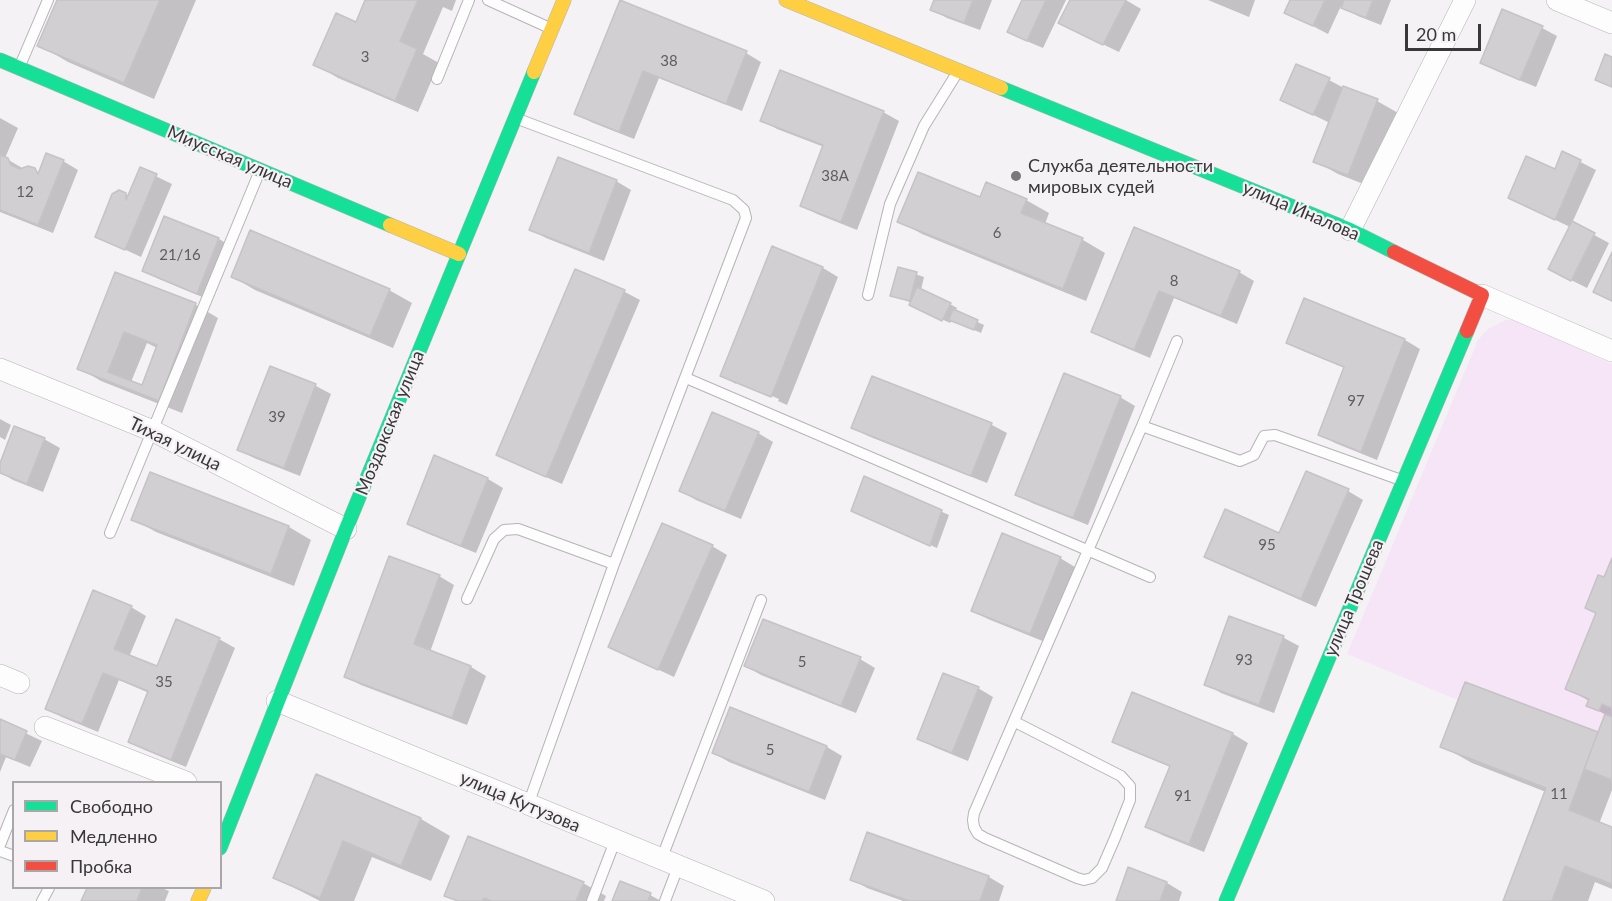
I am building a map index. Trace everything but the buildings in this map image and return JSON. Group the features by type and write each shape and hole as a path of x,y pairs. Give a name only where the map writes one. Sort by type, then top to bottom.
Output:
{"street":[{"name":"Моздокская улица","path":"222,838 230,799 277,701 564,0"},
{"name":"улица Иналова","path":"786,0 1350,230 1482,295 1612,351"},
{"path":"1350,230 1466,0"},
{"path":"1557,0 1612,23"},
{"name":"Миусская улица","path":"0,60 459,254"},
{"name":"улица Трошева","path":"1226,901 1482,295"},
{"name":"Тихая улица","path":"0,369 153,431 346,529"},
{"name":"улица Кутузова","path":"277,701 764,901"},
{"path":"45,727 181,781"}],"lane":[{"path":"19,68 48,0"},
{"path":"437,79 470,0"},
{"path":"488,0 552,29"},
{"path":"868,295 890,204 924,126 958,70"},
{"path":"515,118 733,200 744,210 744,225 614,564 528,805"},
{"path":"110,533 260,170"},
{"path":"1015,722 1120,776 1130,786 1130,800 1115,838 1102,868 1092,878 1084,880 1077,878 984,838 974,827 974,813 1177,341"},
{"path":"686,378 1150,577"},
{"path":"1142,426 1240,461 1254,455 1264,436 1275,435 1404,481"},
{"path":"467,599 494,539 504,530 518,529 614,564"},
{"path":"665,901 670,863 761,600"},
{"path":"0,845 12,815"},
{"path":"592,901 615,841"}],"shaded area":[{"path":"1506,320 1516,320 1612,364 1612,764 1347,654 1478,340 1488,329"}],"traffic: fast":[{"path":"0,60 390,225"},
{"path":"222,843 346,529 534,72"},
{"path":"1001,88 1350,230 1394,252"},
{"path":"1226,901 1467,331"}],"traffic: slow":[{"path":"534,72 564,0"},
{"path":"786,0 1001,88"},
{"path":"390,225 459,254"},
{"path":"198,901 204,889"}],"traffic: jam":[{"path":"1394,252 1482,295 1467,331"}],"place":[{"name":"Служба деятельности мировых судей","path":"1016,176"}]}
